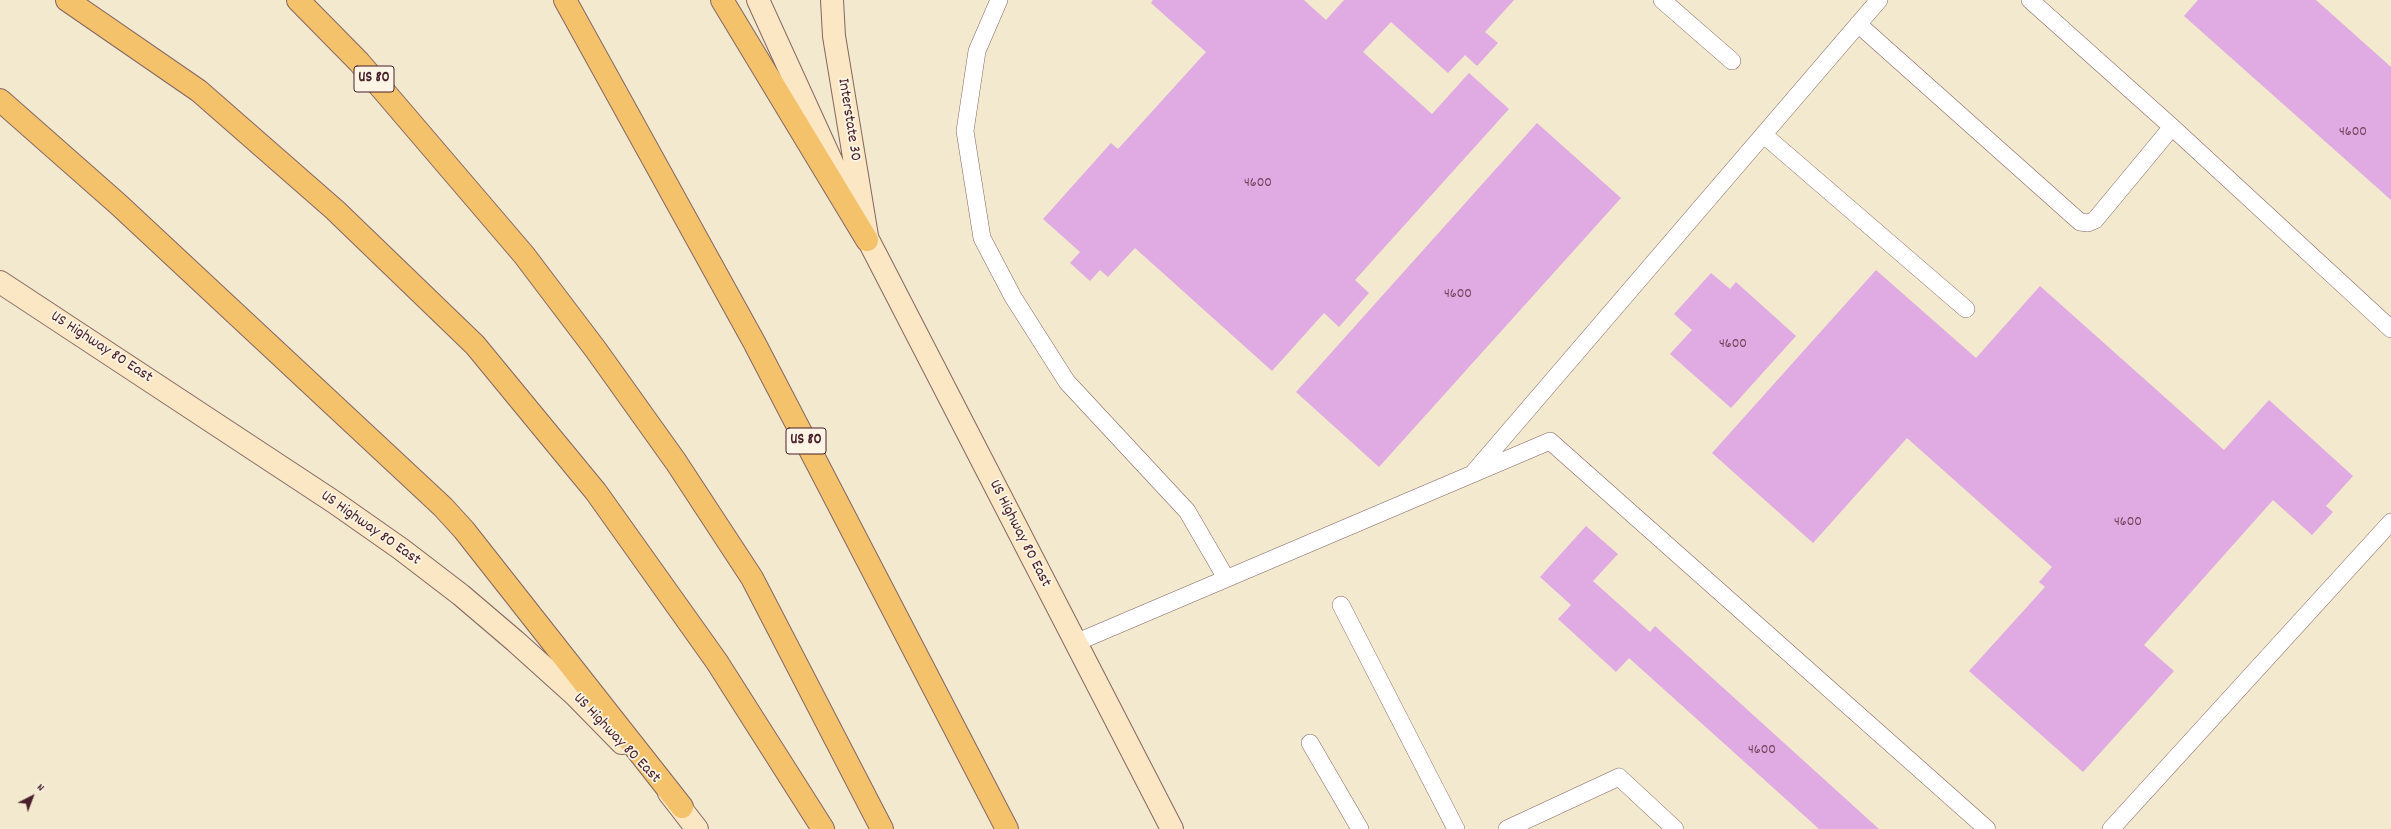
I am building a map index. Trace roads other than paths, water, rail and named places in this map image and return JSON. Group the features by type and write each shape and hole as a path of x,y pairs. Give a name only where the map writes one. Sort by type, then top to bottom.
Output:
{"highway":[{"path":"67,0 199,91 335,210 475,345 596,492 717,662 823,829"},
{"name":"US 80","path":"298,0 359,62 524,255 596,350 676,462 748,571 882,829"},
{"name":"US 80","path":"565,0 657,171 754,342 1007,829"},
{"path":"722,0 867,240"},
{"path":"0,100 118,204 443,507 464,530 682,807"}],"main road":[{"name":"US Highway 80 East","path":"758,0 867,240 1172,829"},
{"name":"Interstate 30","path":"832,0 834,36 867,240"},
{"name":"US Highway 80 East","path":"0,282 334,502 461,595 575,696 682,807 697,829"}],"lane":[{"path":"998,0 976,51 966,131 982,238 1014,296 1068,382 1187,511 1226,578"},
{"path":"1662,0 1732,61"},
{"path":"2030,0 2172,127 2391,329"},
{"path":"1471,475 1764,135 1858,24 1873,2"},
{"path":"1858,24 2080,222 2088,223 2094,220 2172,127"},
{"path":"1764,135 1966,309"},
{"path":"1075,643 1550,441 1987,829"},
{"path":"2111,829 2391,522"},
{"path":"1341,605 1456,829"},
{"path":"1310,743 1360,829"},
{"path":"1507,829 1619,777 1675,829"}]}
